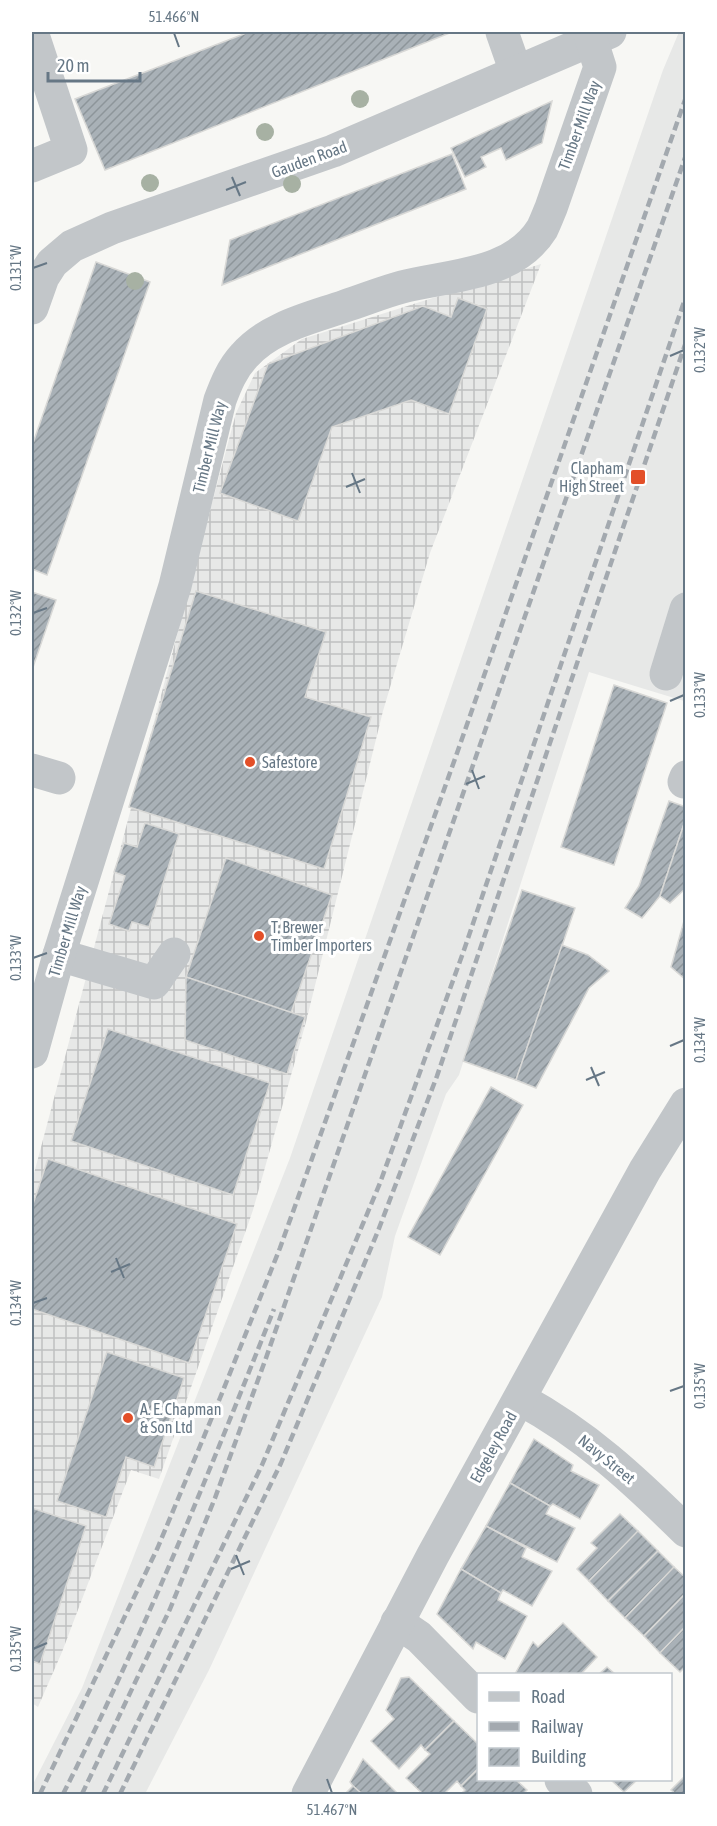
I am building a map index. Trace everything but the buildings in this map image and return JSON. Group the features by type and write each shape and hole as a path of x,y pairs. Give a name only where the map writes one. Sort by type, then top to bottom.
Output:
{"street":[{"path":"32,32 71,150 32,166"},
{"path":"502,32 516,72"},
{"name":"Gauden Road","path":"32,308 43,278 52,263 72,246 112,228 333,152 601,35"},
{"name":"Timber Mill Way","path":"32,1052 175,586 220,400 230,375 244,355 268,336 289,325 402,287 480,272 508,259 528,246 542,229 600,67 601,35"},
{"path":"666,674 686,609"},
{"path":"60,955 154,983 174,954"},
{"name":"Edgeley Road","path":"308,1794 397,1622 645,1170 686,1104"},
{"name":"Navy Street","path":"520,1399 587,1441 631,1477 686,1531"},
{"path":"397,1622 419,1637 477,1696"},
{"path":"563,1781 576,1794"}],"shaded area":[{"path":"679,32 685,32 684,701 589,672 459,1075 446,1094 395,1236 382,1297 209,1670 145,1794 32,1794 32,1786 82,1688 290,1158 663,70"},
{"path":"541,264 430,553 383,711 306,1022 253,1210 159,1479 131,1470 62,1652 38,1707 32,1703 32,1181 236,413 255,373 302,339"}],"railway":[{"path":"40,1794 158,1547 280,1248 456,756 686,97"},
{"path":"82,1794 170,1609 215,1498 686,155"},
{"path":"103,1794 262,1465 380,1183 464,950 686,296"},
{"path":"120,1794 281,1463 378,1231 437,1076 686,342"},
{"path":"63,1794 148,1615 274,1309"}],"place":[{"name":"Clapham High Street","path":"638,477"},
{"name":"Safestore","path":"250,762"},
{"name":"T. Brewer Timber Importers","path":"259,936"},
{"name":"A. E. Chapman & Son Ltd","path":"128,1418"}]}
